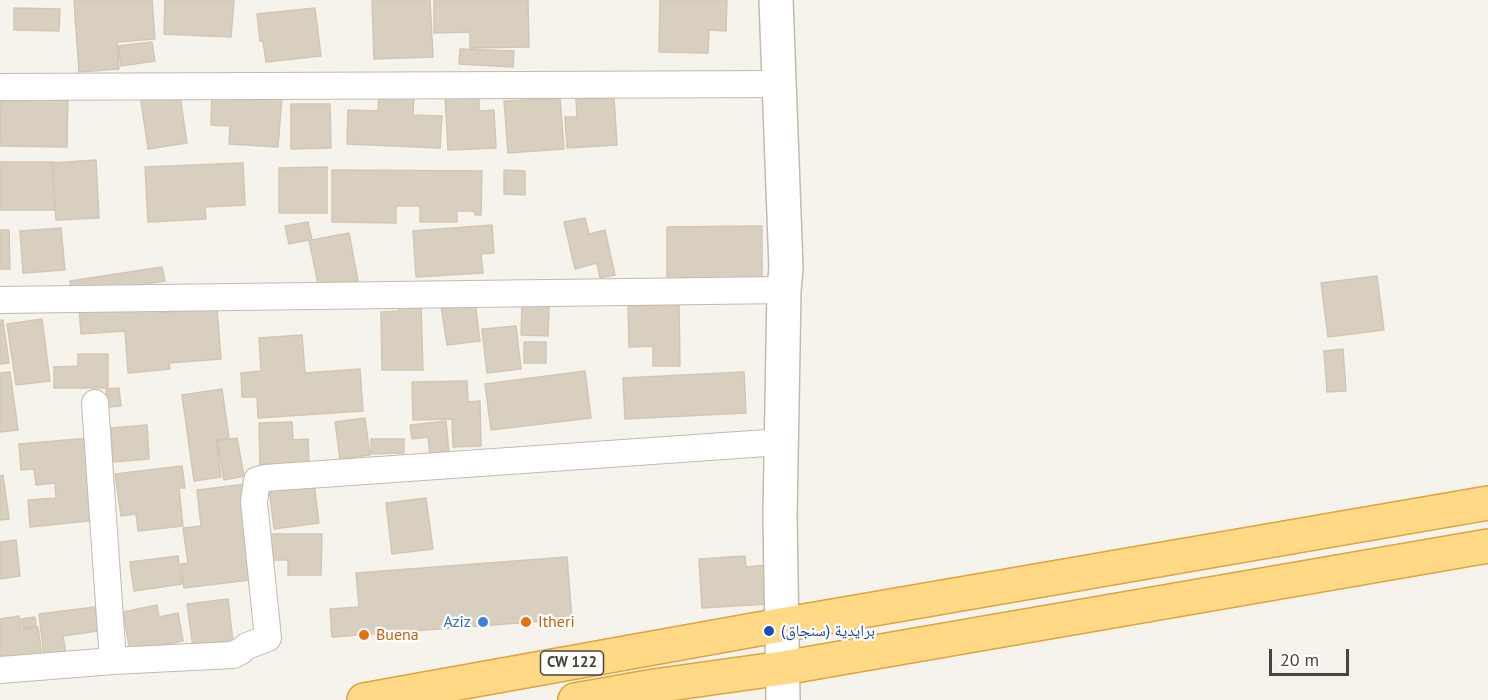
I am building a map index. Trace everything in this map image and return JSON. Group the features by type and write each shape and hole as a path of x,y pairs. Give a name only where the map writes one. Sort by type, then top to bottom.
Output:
{"highway":[{"path":"780,625 1488,503"},
{"path":"575,700 654,686 783,684 1488,546"},
{"name":"CW 122","path":"364,700 780,625"}],"street":[{"path":"776,0 786,268 780,516 780,625 783,684"},
{"path":"0,87 780,84"},
{"path":"0,300 784,290"},
{"path":"96,403 113,661"},
{"path":"0,670 232,655 268,638 254,502 257,480 782,442"}],"building":[{"path":"74,0 152,0 155,39 117,42 119,69 79,72"},
{"path":"165,0 234,0 231,37 164,34"},
{"path":"372,0 430,0 433,57 374,59"},
{"path":"434,0 528,0 529,47 470,48 470,32 434,33"},
{"path":"660,0 727,0 726,31 709,30 708,53 659,52"},
{"path":"14,8 60,9 59,31 14,30"},
{"path":"315,8 321,56 266,62 263,41 260,41 257,14"},
{"path":"152,42 155,61 121,66 118,46"},
{"path":"460,49 514,51 513,67 459,64"},
{"path":"179,88 187,143 148,149 140,94"},
{"path":"1,89 68,90 67,147 0,146"},
{"path":"212,92 282,96 278,147 229,144 230,126 211,125"},
{"path":"379,93 414,94 413,115 442,116 440,148 347,144 348,110 378,111"},
{"path":"479,95 479,111 494,110 496,148 448,150 445,97"},
{"path":"614,97 617,145 567,148 565,117 577,117 576,99"},
{"path":"560,98 564,149 508,153 504,101"},
{"path":"291,104 330,104 331,148 291,149"},
{"path":"96,160 99,218 56,220 52,163"},
{"path":"0,162 54,162 54,210 0,210"},
{"path":"243,163 245,205 205,207 206,219 148,222 145,167"},
{"path":"327,167 327,213 279,213 279,168"},
{"path":"332,170 482,171 481,215 475,215 474,211 457,211 457,222 420,222 420,206 396,206 396,223 332,222"},
{"path":"504,170 525,171 525,195 504,194"},
{"path":"585,218 589,234 605,230 615,275 600,278 597,263 575,269 564,222"},
{"path":"308,222 312,240 349,233 358,281 319,289 309,240 289,244 285,226"},
{"path":"492,225 494,253 481,254 483,273 416,277 413,231"},
{"path":"762,226 762,278 667,279 667,227"},
{"path":"61,228 65,270 23,273 20,231"},
{"path":"0,230 9,230 10,269 0,269"},
{"path":"162,267 165,281 72,295 70,281"},
{"path":"1377,276 1384,330 1328,337 1321,283"},
{"path":"158,302 159,313 217,308 221,359 169,363 170,369 128,373 125,331 81,334 79,308"},
{"path":"475,302 480,341 447,345 441,306"},
{"path":"399,303 421,303 423,370 382,370 381,312 399,311"},
{"path":"522,303 549,304 548,336 521,335"},
{"path":"679,304 680,366 653,366 653,346 629,347 628,306"},
{"path":"42,319 50,381 16,385 7,324"},
{"path":"0,320 3,320 9,363 0,364"},
{"path":"516,326 521,369 487,373 482,329"},
{"path":"302,335 305,373 360,369 363,411 258,418 257,397 242,397 241,373 261,371 259,338"},
{"path":"524,342 546,342 546,363 524,363"},
{"path":"1343,349 1346,391 1327,392 1324,351"},
{"path":"78,354 108,354 108,388 54,388 54,367 78,366"},
{"path":"585,371 591,418 491,430 485,384"},
{"path":"10,372 18,430 0,432 0,373"},
{"path":"744,372 746,413 625,419 623,378"},
{"path":"467,381 468,402 480,401 481,446 453,447 452,419 413,420 412,382"},
{"path":"119,388 121,406 108,407 106,389"},
{"path":"222,389 229,438 216,440 221,477 194,481 182,395"},
{"path":"365,418 370,455 340,459 335,422"},
{"path":"446,421 449,453 430,455 428,437 412,439 410,425"},
{"path":"292,422 293,440 308,439 309,463 260,465 259,423"},
{"path":"147,425 149,459 113,462 111,428"},
{"path":"90,438 98,520 30,527 28,500 56,498 55,483 36,485 34,469 21,470 19,444"},
{"path":"237,438 244,476 224,480 217,441"},
{"path":"371,439 404,439 404,453 371,454"},
{"path":"182,466 185,488 179,488 183,526 138,531 136,514 121,516 115,474"},
{"path":"3,475 9,519 0,520 0,476"},
{"path":"314,483 319,523 274,529 269,488"},
{"path":"246,484 258,579 184,588 181,564 188,563 183,528 201,526 197,490"},
{"path":"426,498 433,549 392,554 386,503"},
{"path":"267,534 322,534 321,575 288,575 288,560 267,560"},
{"path":"16,540 20,576 0,579 0,542"},
{"path":"178,556 182,584 134,591 130,562"},
{"path":"745,556 746,567 765,565 767,604 702,608 699,559"},
{"path":"567,557 572,619 332,637 330,609 359,607 356,573"},
{"path":"228,599 233,641 193,647 187,604"},
{"path":"157,605 159,617 178,613 183,641 130,651 123,612"},
{"path":"95,607 98,631 63,636 66,654 44,657 39,614"},
{"path":"19,616 21,630 38,627 42,657 0,663 0,619"},
{"path":"35,617 36,626 23,628 21,619"}],"place":[{"name":"Aziz","path":"483,622"},
{"name":"Itheri","path":"526,622"},
{"name":"برايدية (سنجاق)","path":"769,631"},
{"name":"Buena","path":"364,635"}]}
